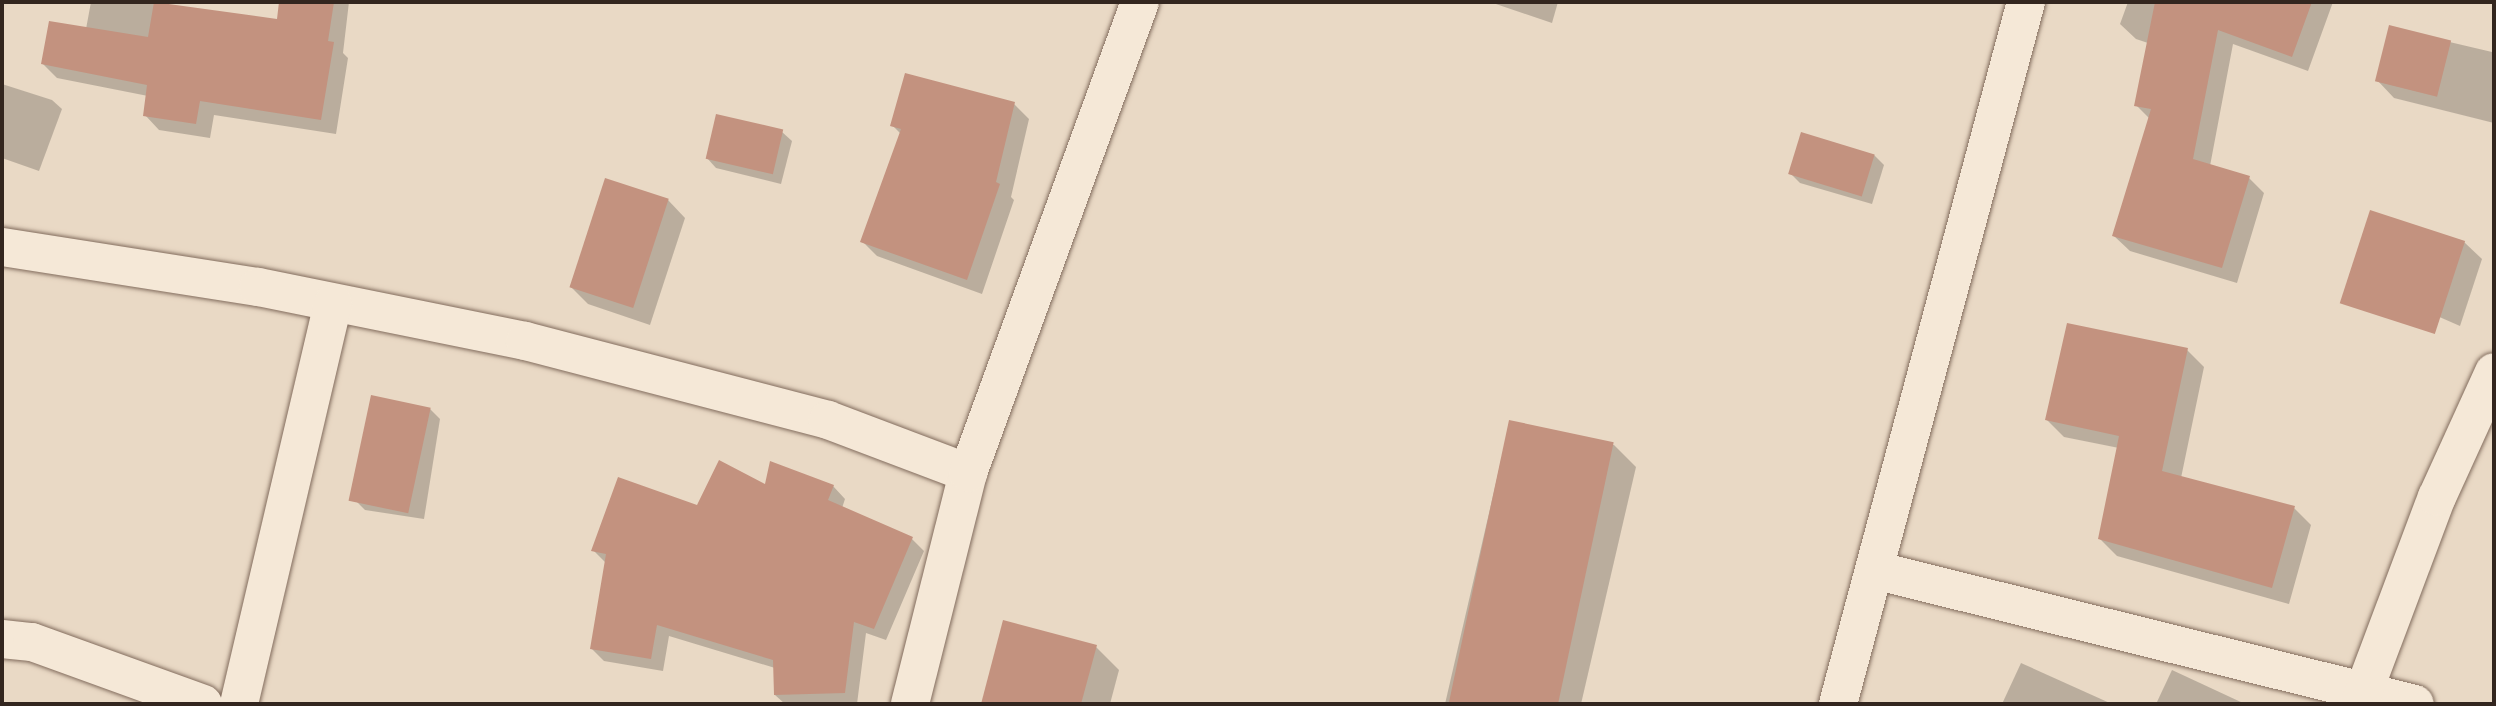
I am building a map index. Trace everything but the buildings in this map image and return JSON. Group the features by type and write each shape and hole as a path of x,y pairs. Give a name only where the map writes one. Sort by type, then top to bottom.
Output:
{"street":[{"path":"910,704 968,473 1140,2"},
{"path":"1838,704 2026,2"},
{"path":"2,247 333,303 525,341 828,420 968,473"},
{"path":"239,704 333,303"},
{"path":"2362,697 2437,497 2494,372"},
{"path":"1874,570 2362,697 2415,704"},
{"path":"2,639 32,642 203,704"}]}
